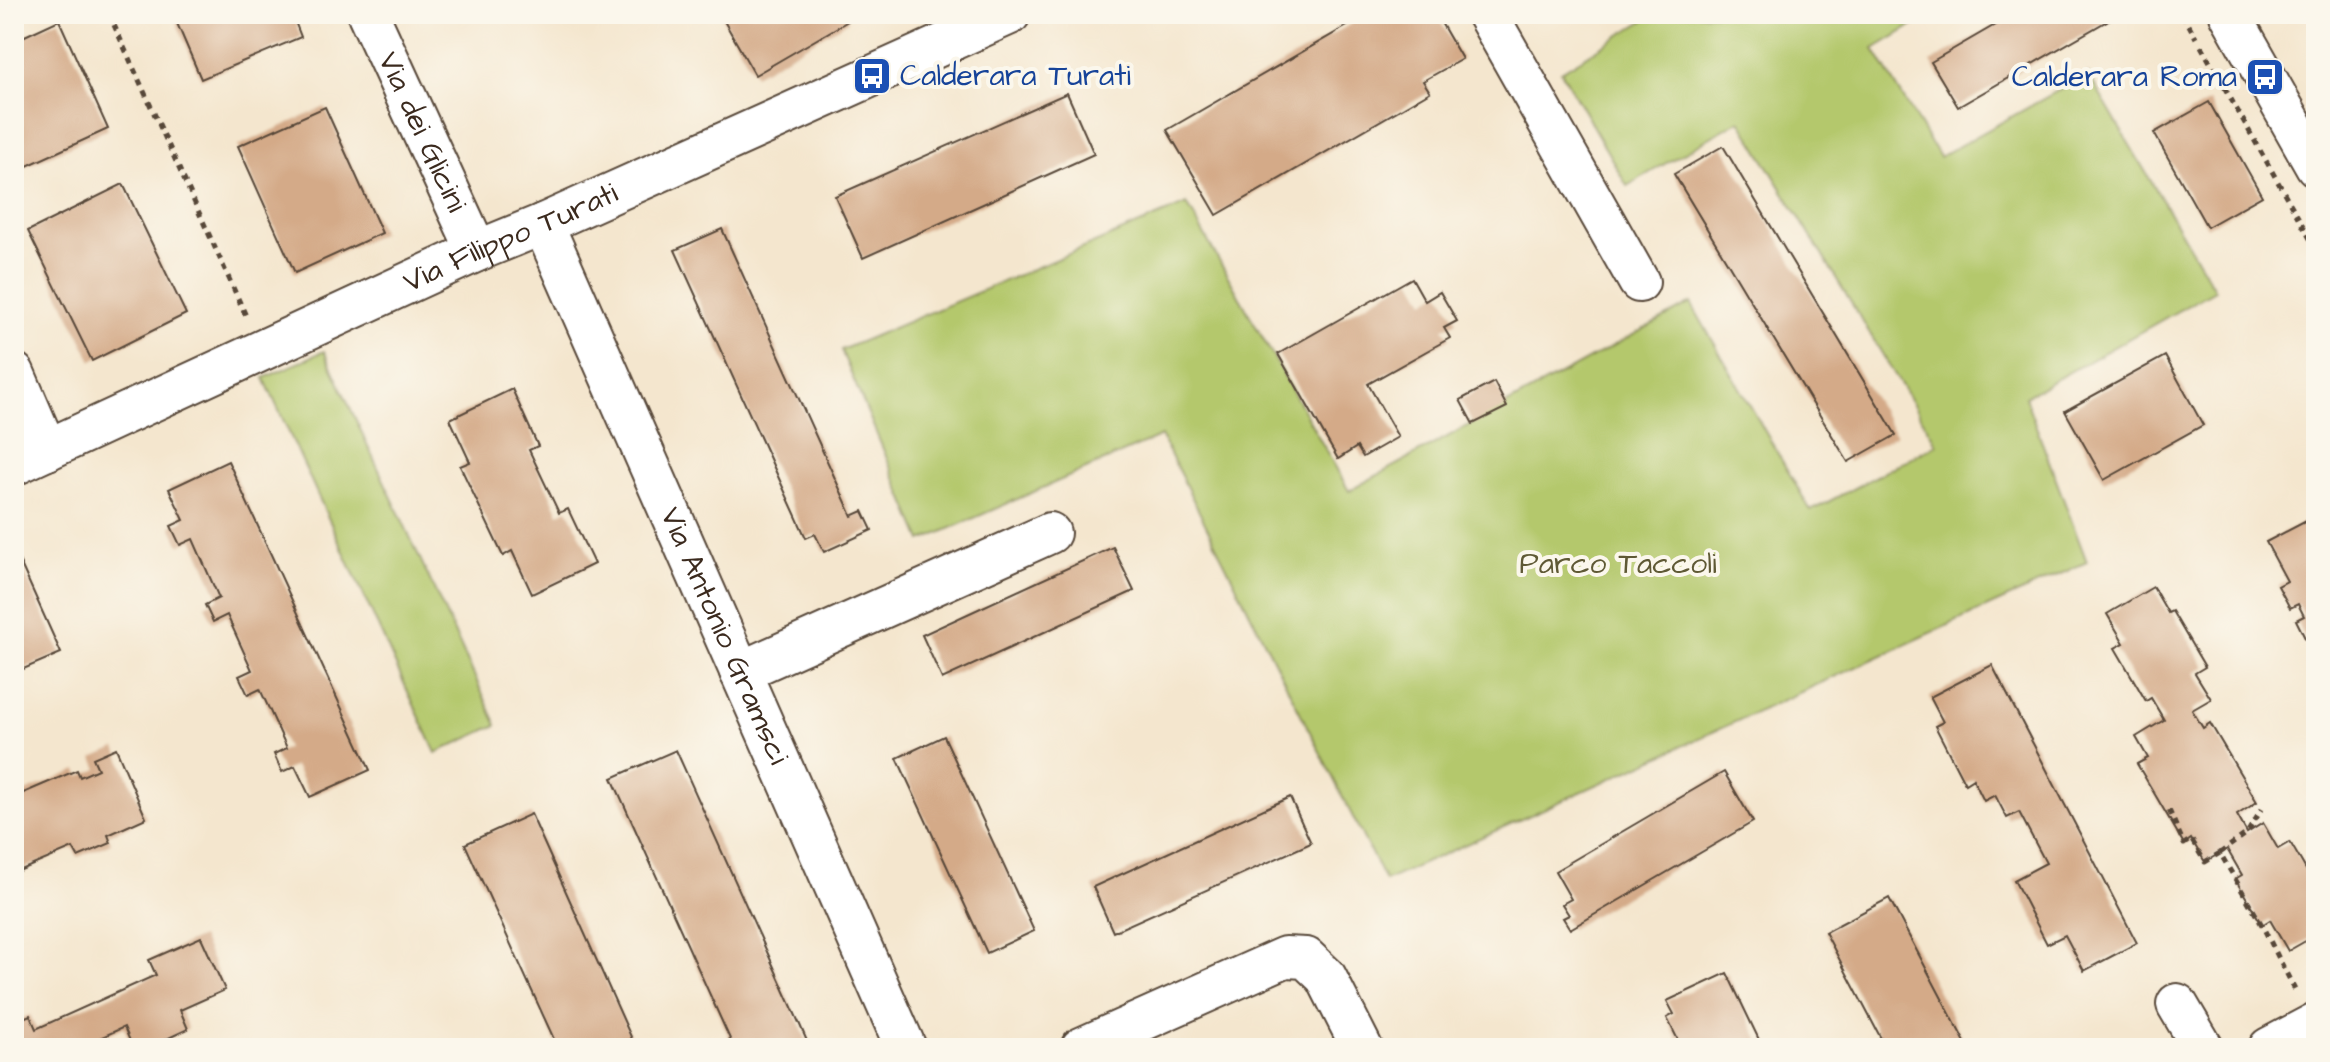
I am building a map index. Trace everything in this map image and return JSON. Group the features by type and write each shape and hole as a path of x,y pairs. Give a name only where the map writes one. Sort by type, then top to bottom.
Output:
{"street":[{"name":"Via dei Glicini","path":"368,14 477,251"},
{"name":"Via Filippo Turati","path":"30,458 477,251 1010,14"},
{"path":"1487,14 1639,282"},
{"path":"2230,14 2316,166"},
{"name":"Via Antonio Gramsci","path":"543,224 906,1048"},
{"path":"14,373 30,458"},
{"path":"740,672 1050,533"},
{"path":"1081,1048 1285,957 1306,958 1326,977 1362,1048"},
{"path":"2177,1004 2203,1048"},
{"path":"2269,1048 2308,1011"}],"path":[{"path":"109,14 262,350"},
{"path":"2183,14 2316,249"},
{"path":"2169,810 2184,844 2191,839 2205,862 2247,833 2262,809"},
{"path":"2220,853 2308,1011"}],"green space":[{"name":"Parco Taccoli","path":"1655,14 1932,14 1874,49 1939,157 2088,74 2215,290 2025,397 2087,562 1385,881 1161,436 922,541 841,350 1187,204 1349,491 1691,303 1811,511 1937,444 1740,120 1627,186 1561,71"},
{"path":"324,351 497,725 436,753 264,378"}],"building":[{"path":"173,14 292,14 301,37 201,79"},
{"path":"720,14 844,14 848,21 755,75"},
{"path":"1368,14 1436,14 1462,59 1423,81 1430,92 1217,215 1167,130"},
{"path":"2014,14 2119,14 1958,107 1931,62"},
{"path":"59,20 108,129 14,172 14,41"},
{"path":"1067,93 1094,154 863,258 835,196"},
{"path":"2209,102 2262,196 2207,227 2154,133"},
{"path":"325,107 382,233 295,273 238,146"},
{"path":"1723,146 1896,435 1848,462 1674,174"},
{"path":"123,184 186,314 92,361 28,231"},
{"path":"722,229 852,516 863,511 872,530 824,552 815,534 806,538 675,250"},
{"path":"1412,278 1425,301 1440,292 1457,321 1444,328 1450,338 1368,384 1398,437 1363,457 1357,447 1338,459 1278,354"},
{"path":"2165,356 2203,425 2104,480 2065,411"},
{"path":"1494,382 1507,407 1473,424 1460,400"},
{"path":"512,389 538,446 529,450 559,513 568,509 594,564 532,594 512,551 503,556 460,466 470,462 450,419"},
{"path":"228,461 370,770 310,797 295,766 282,772 274,754 287,748 260,689 248,695 239,676 252,670 227,615 213,622 205,605 219,598 193,539 180,545 171,526 184,520 169,489"},
{"path":"2316,516 2316,637 2307,642 2296,620 2304,616 2298,604 2290,608 2278,586 2287,581 2266,542"},
{"path":"1113,547 1134,591 942,679 922,635"},
{"path":"14,549 61,653 14,673"},
{"path":"2153,587 2168,613 2172,611 2205,667 2195,673 2211,699 2192,710 2203,728 2210,723 2257,802 2237,815 2247,833 2263,823 2278,849 2290,842 2316,887 2313,891 2316,897 2316,935 2288,951 2270,920 2262,925 2235,879 2242,875 2227,849 2205,862 2191,839 2184,844 2137,764 2148,758 2136,737 2164,720 2151,698 2146,701 2115,648 2124,643 2107,614"},
{"path":"1992,665 2137,943 2084,971 2065,935 2047,944 2014,880 2046,863 2019,812 2007,818 1995,795 1984,801 1973,779 1965,784 1935,726 1943,722 1930,697"},
{"path":"944,736 1034,931 987,953 897,758"},
{"path":"116,748 146,818 108,835 111,843 78,857 73,848 14,873 14,797 77,770 80,777 98,769 93,758"},
{"path":"676,750 810,1048 734,1048 612,778"},
{"path":"1724,772 1753,822 1570,929 1563,918 1569,915 1562,904 1571,899 1555,871"},
{"path":"1290,797 1311,843 1113,932 1093,887"},
{"path":"531,814 636,1048 558,1048 465,844"},
{"path":"1889,898 1968,1048 1886,1048 1825,932"},
{"path":"201,937 225,990 180,1010 188,1029 147,1048 133,1048 124,1027 93,1041 96,1048 14,1048 14,1022 30,1015 36,1029 156,975 149,960"},
{"path":"1727,973 1763,1048 1682,1048 1667,1018 1674,1014 1667,1001"}],"place":[{"name":"Calderara Turati","path":"872,76"},
{"name":"Calderara Roma","path":"2265,77"}]}
